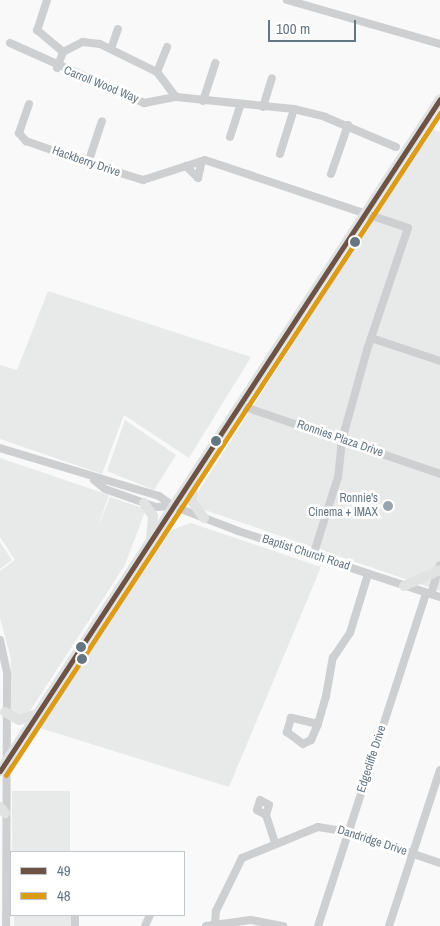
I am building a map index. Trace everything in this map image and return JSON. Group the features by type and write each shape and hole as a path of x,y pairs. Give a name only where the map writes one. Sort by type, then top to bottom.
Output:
{"main road":[{"path":"2,767 365,213 400,149 440,99"},
{"path":"193,475 192,501 204,518"},
{"path":"144,503 153,516 150,541"},
{"path":"404,586 440,568"},
{"path":"5,712 19,720 37,714"}],"street":[{"path":"47,0 37,30 63,52"},
{"path":"287,0 440,44"},
{"path":"111,49 118,29"},
{"name":"Carroll Wood Way","path":"176,97 157,72 111,49 83,42 63,52 57,68 144,103 176,97 294,109 348,125 400,149"},
{"path":"10,43 57,68"},
{"path":"157,72 167,47"},
{"path":"204,101 215,63"},
{"path":"263,106 272,78"},
{"name":"Hackberry Drive","path":"29,104 19,134 26,141 88,164 143,180 202,161"},
{"path":"230,137 241,104"},
{"path":"280,154 294,109"},
{"path":"88,164 102,121"},
{"path":"332,174 348,125"},
{"path":"186,166 198,178 202,161 408,228 371,338 342,440 338,477 313,556"},
{"path":"371,338 440,361"},
{"name":"Ronnies Plaza Drive","path":"240,405 440,474"},
{"name":"Baptist Church Road","path":"0,448 94,480 125,485 159,496 173,506 204,518 440,597"},
{"name":"Baptist Church Road","path":"94,480 105,489 144,503 173,506"},
{"path":"429,593 440,568"},
{"path":"318,724 333,658 350,633 368,574"},
{"name":"Edgecliffe Drive","path":"318,926 429,593"},
{"path":"0,640 7,674 2,767 4,924"},
{"path":"389,926 440,770"},
{"path":"266,815 275,842"},
{"name":"Dandridge Drive","path":"215,924 216,911 236,864 275,842 318,827 349,832 440,862"},
{"path":"206,926 251,920 283,926"}],"shaded area":[{"path":"431,129 440,132 440,591 202,509 196,495"},
{"path":"48,291 251,357 189,458 124,415 102,474 0,439 0,365 17,370"},
{"path":"125,420 176,455 154,490 107,471"},
{"path":"0,458 109,495 96,532 110,497 146,509 125,565 28,714 20,717 13,715 9,706 11,659 0,618 0,571 15,560 0,537"},
{"path":"191,523 321,567 229,787 40,728 171,530"},
{"path":"0,542 12,560 0,569"},
{"path":"12,791 70,791 70,851 12,851"},
{"path":"14,916 71,916 71,926 14,926"}],"transit line":[{"name":"49","path":"0,771 440,99"},
{"name":"48","path":"6,775 440,113"}],"place":[{"name":"Ronnie's Cinema + IMAX","path":"388,506"}]}
